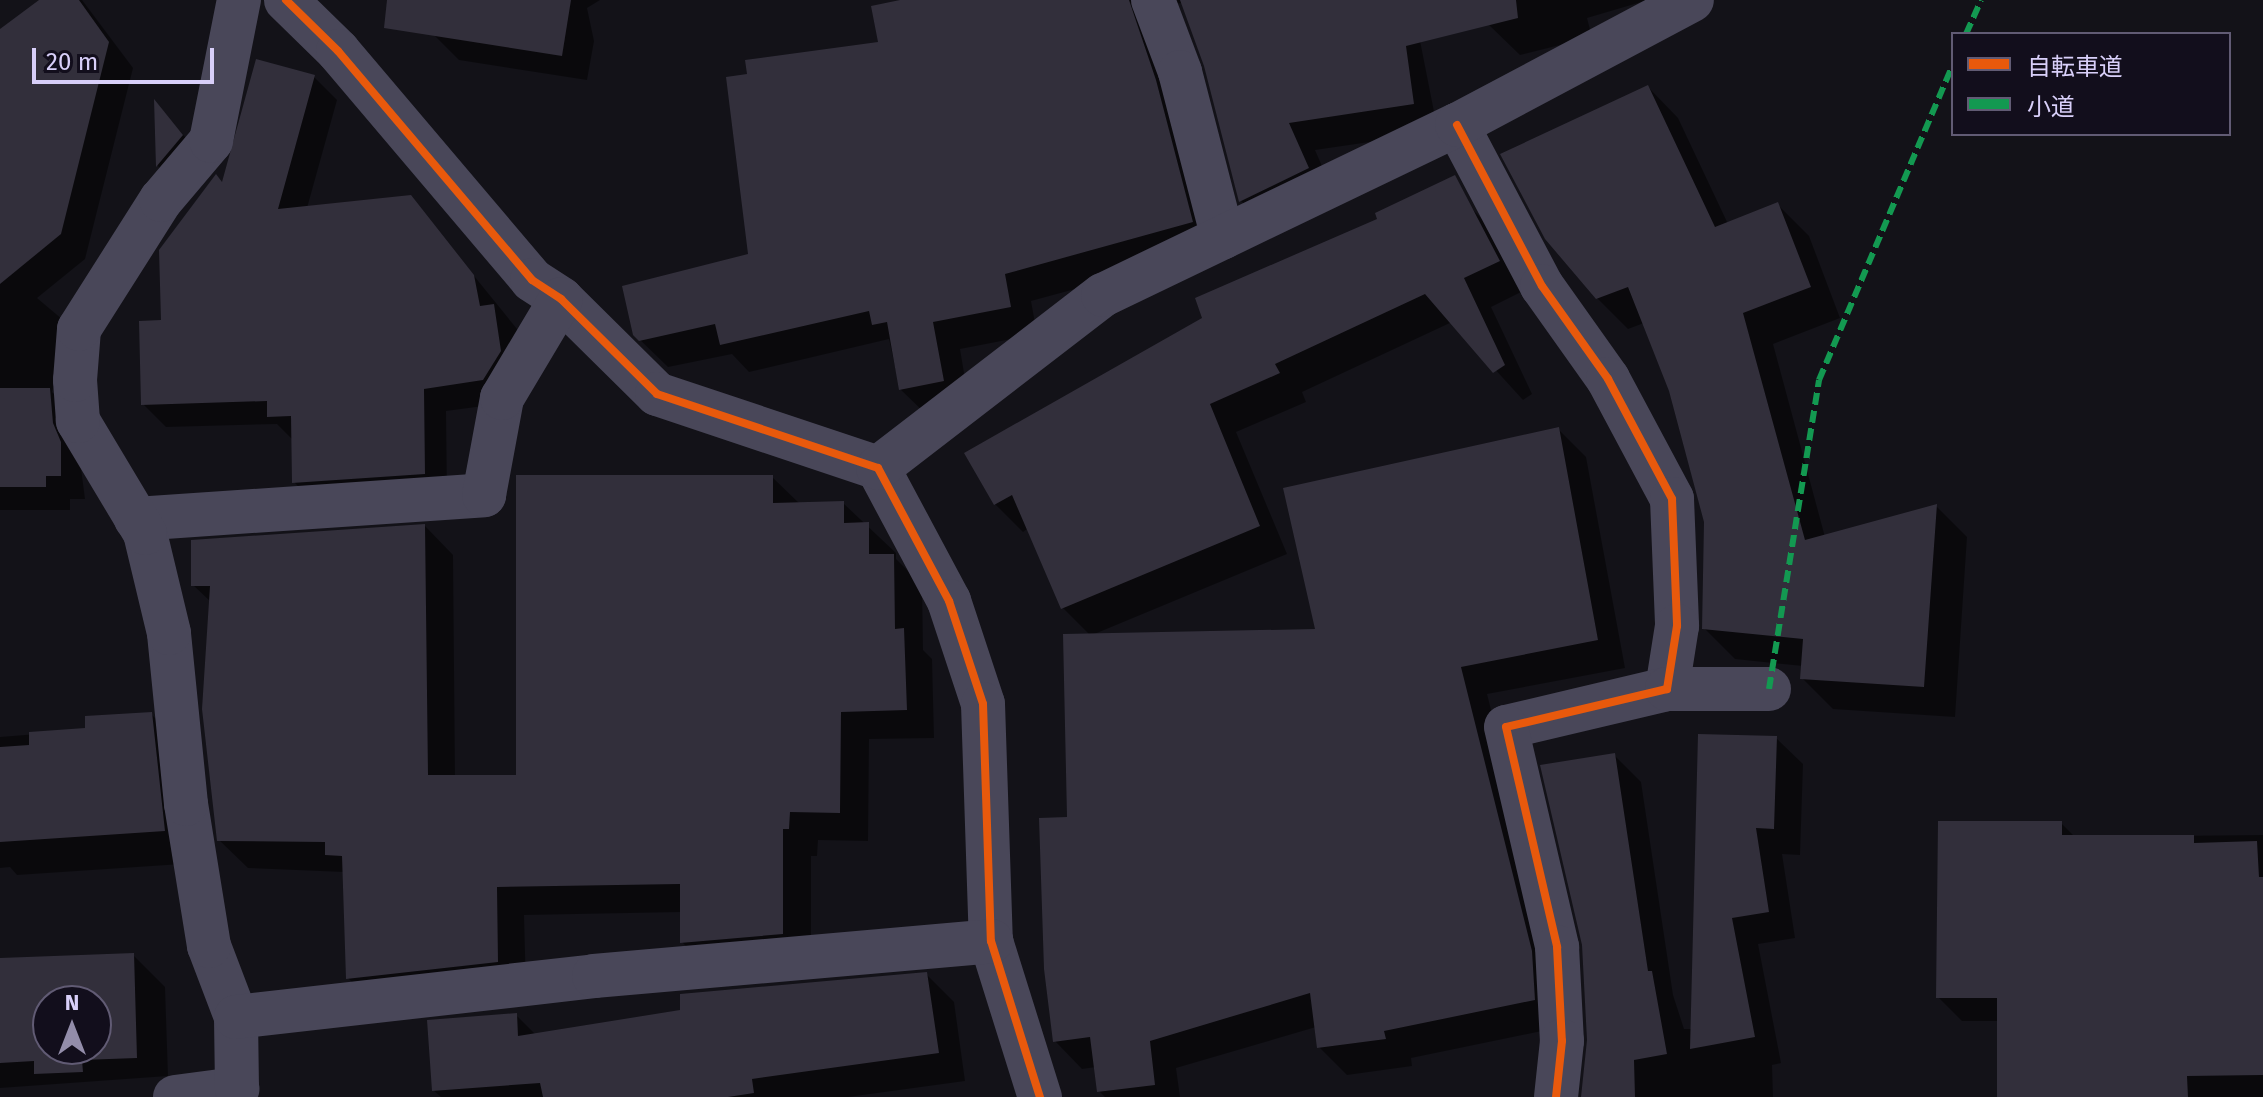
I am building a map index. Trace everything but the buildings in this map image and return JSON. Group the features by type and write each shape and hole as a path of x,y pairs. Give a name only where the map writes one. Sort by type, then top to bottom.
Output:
{"street":[{"path":"175,1097 237,1089 236,1017 209,946 186,804 169,633 145,533 78,421 79,329 152,213 211,141 239,0"},
{"path":"286,0 338,51 532,280 561,299 657,394 878,468 949,601 983,704 991,941 1040,1097"},
{"path":"1153,0 1180,72 1223,238"},
{"path":"878,468 1103,295 1457,125 1692,0"},
{"path":"1457,125 1542,286 1608,379 1672,499 1677,626 1667,689"},
{"path":"136,519 484,495 502,398 561,299"},
{"path":"1556,1097 1562,1041 1557,947 1506,727 1667,689 1769,689"},
{"path":"236,1017 594,976 991,941"}],"marked path":[{"path":"1967,32 1981,0"},
{"path":"1769,689 1819,380 1951,70"}],"cycle path":[{"path":"286,0 338,51 532,280 561,299 657,394 878,468 949,601 983,704 991,941 1040,1097"},
{"path":"1457,125 1542,286 1608,379 1672,499 1677,626 1667,689 1506,727 1557,947 1562,1041 1556,1097"}]}
